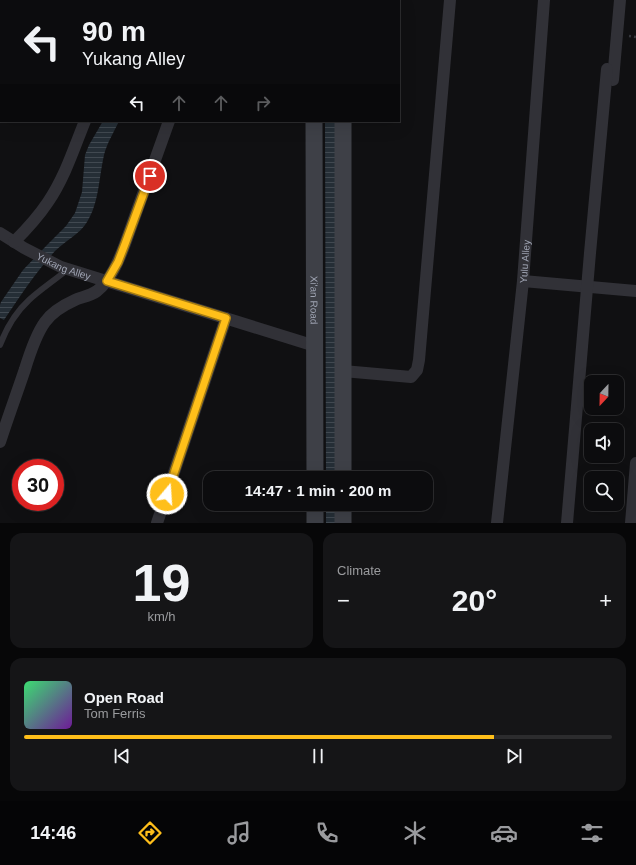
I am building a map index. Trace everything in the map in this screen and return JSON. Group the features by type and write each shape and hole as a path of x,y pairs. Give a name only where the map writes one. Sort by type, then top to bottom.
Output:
{"street":[{"path":"343,371 411,377 417,370 437,164 450,0"},
{"name":"Yulu Alley","path":"497,523 524,281 544,0"},
{"path":"612,90 620,0"},
{"path":"567,523 607,69"},
{"path":"19,245 59,184 85,122"},
{"path":"0,442 29,356 45,322 58,310 75,300 97,291 107,281 118,262 169,122"},
{"name":"Xi'an Road","path":"314,122 315,471"},
{"path":"343,122 343,471"},
{"name":"Yukang Alley","path":"0,233 19,245 64,268 315,346"},
{"path":"524,281 636,291"},
{"path":"157,523 226,318"},
{"path":"631,523 636,463"},
{"path":"315,511 315,523"},
{"path":"343,511 343,523"}],"lane":[{"path":"0,345 11,323 28,301 64,268"}],"shaded area":[{"path":"102,122 119,122 105,151 94,207 87,222 48,259 28,284 4,320 0,318 1,302 23,270 66,226 75,213 82,192 85,155"},
{"path":"325,122 337,122 338,471 326,471"},
{"path":"326,511 338,511 338,523 326,523"}],"route":[{"path":"150,176 118,262 107,281 226,318 167,494"}]}
